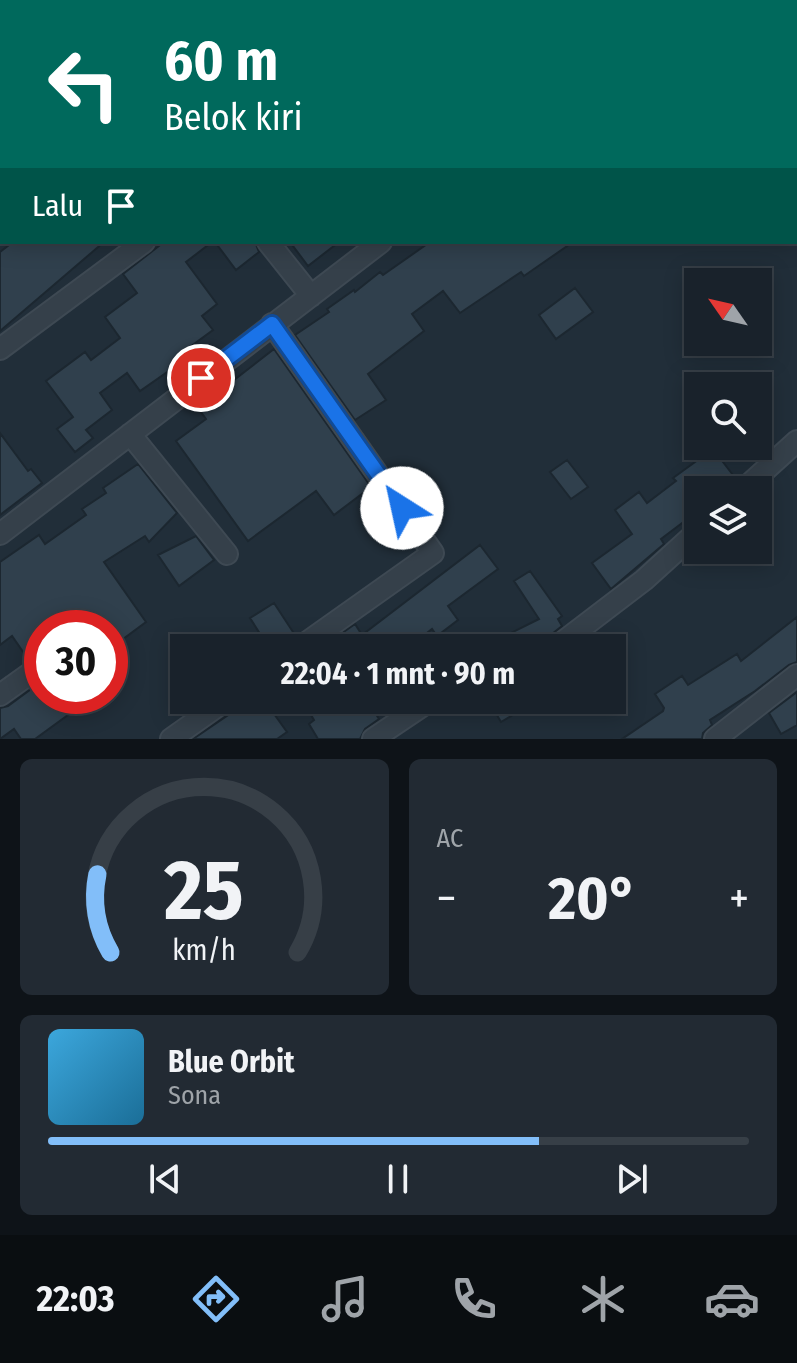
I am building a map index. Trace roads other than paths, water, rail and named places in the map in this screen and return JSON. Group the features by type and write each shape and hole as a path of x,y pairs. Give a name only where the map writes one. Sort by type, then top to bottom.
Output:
{"street":[{"path":"0,349 141,244"},
{"path":"270,244 311,296"},
{"path":"0,534 378,244"},
{"path":"272,324 433,553 319,634"},
{"path":"130,434 227,554"},
{"path":"758,476 797,441"},
{"path":"573,634 644,580 684,544"},
{"path":"715,739 797,675"},
{"path":"0,695 24,678"},
{"path":"171,739 206,714"},
{"path":"373,739 410,714"}]}
